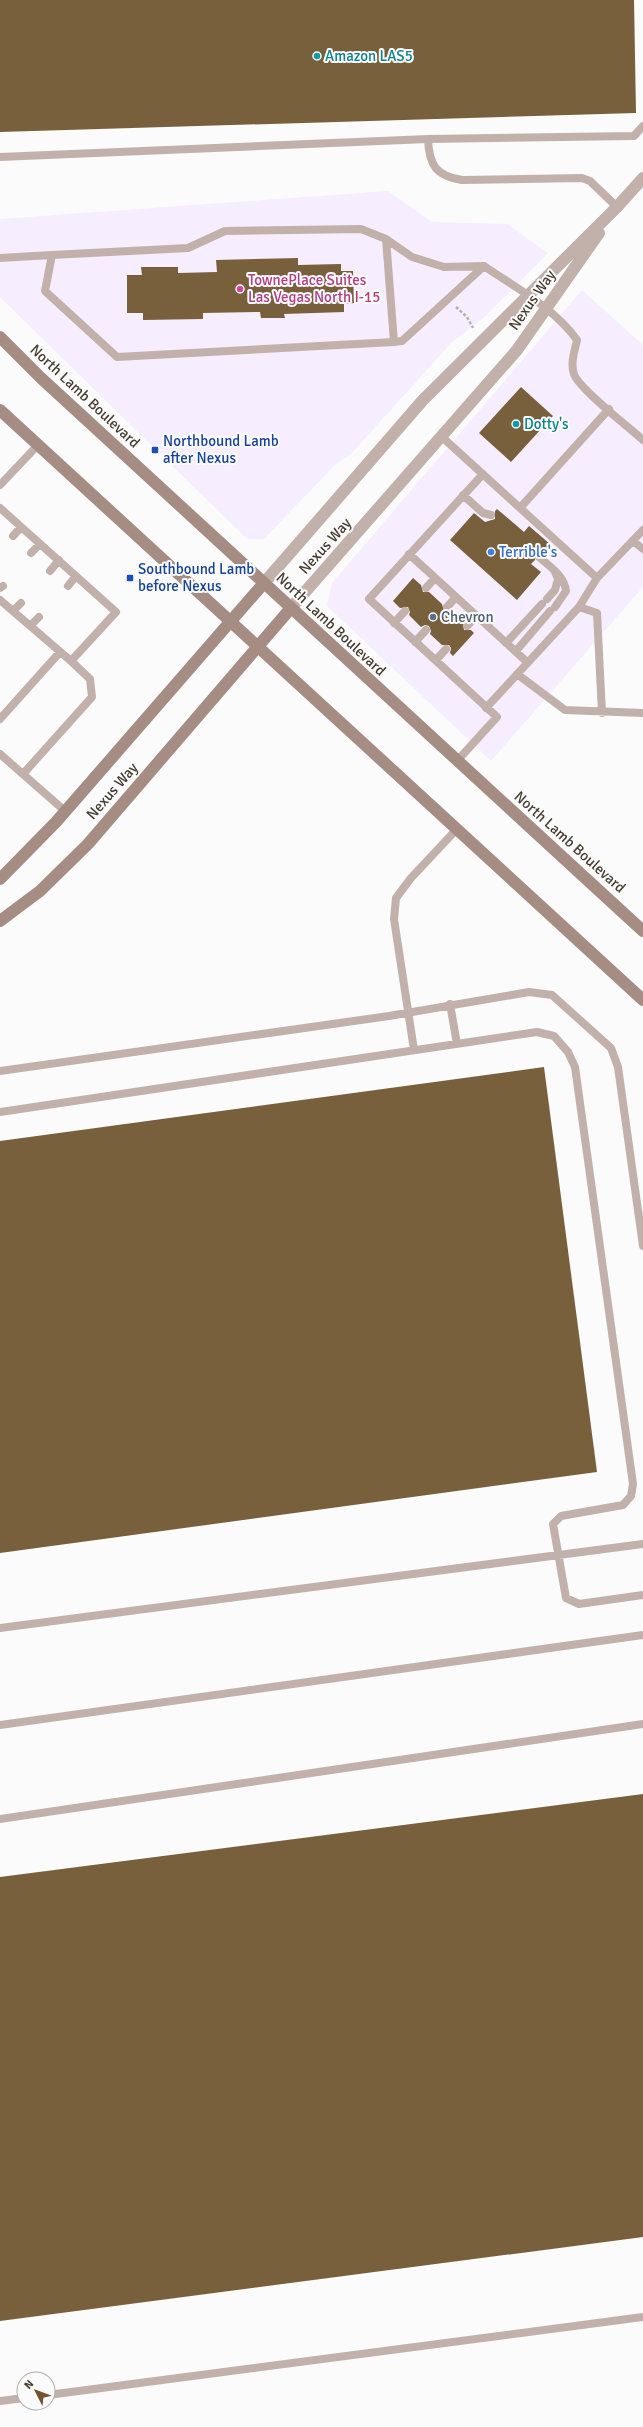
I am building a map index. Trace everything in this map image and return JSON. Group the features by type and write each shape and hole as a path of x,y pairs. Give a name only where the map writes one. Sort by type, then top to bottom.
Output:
{"main road":[{"name":"North Lamb Boulevard","path":"0,337 41,378 643,931"},
{"path":"0,410 643,1000"},
{"name":"Nexus Way","path":"0,879 65,811 229,621 264,583"},
{"name":"Nexus Way","path":"0,921 40,891 88,844 291,608"}],"street":[{"name":"Nexus Way","path":"264,583 423,400 617,207 643,178"},
{"name":"Nexus Way","path":"291,608 517,350 617,207"}],"lane":[{"path":"0,157 428,139 634,136 643,126"},
{"path":"428,139 429,152 434,166 447,178 462,180 582,178 590,180 617,207"},
{"path":"0,258 188,248 225,231 361,229 386,239 412,257 444,267 484,266 546,308 570,330 577,340 573,359 574,374 583,386 643,440"},
{"path":"386,239 394,342"},
{"path":"52,255 45,291 117,357 402,341 484,266"},
{"path":"520,508 609,409"},
{"path":"442,437 597,578"},
{"path":"0,485 38,445"},
{"path":"457,761 497,717 369,599 483,474"},
{"path":"463,495 483,513 491,515"},
{"path":"0,508 116,612 71,661"},
{"path":"13,536 21,527"},
{"path":"486,708 579,607 597,578 643,530"},
{"path":"633,541 643,549"},
{"path":"32,553 40,544"},
{"path":"409,554 527,662"},
{"path":"516,651 566,591 565,583 554,570 538,556"},
{"path":"50,571 58,560"},
{"path":"506,643 555,590 558,579 554,570"},
{"path":"68,586 76,576"},
{"path":"426,588 435,578"},
{"path":"447,607 456,597"},
{"path":"0,600 90,679 92,697 23,774"},
{"path":"13,612 21,603"},
{"path":"579,607 597,613 602,713"},
{"path":"394,622 405,611"},
{"path":"467,626 476,616"},
{"path":"30,626 39,617"},
{"path":"415,642 426,630"},
{"path":"436,660 446,648"},
{"path":"0,719 60,652"},
{"path":"517,674 565,710 602,713 643,713"},
{"path":"0,754 65,811"},
{"path":"414,1050 394,919 396,898 411,878 456,830"},
{"path":"0,1071 407,1012 529,992 552,995 611,1048 618,1068 643,1246"},
{"path":"450,1004 457,1044"},
{"path":"0,1112 537,1032 554,1036 568,1052 575,1067 634,1484 630,1496 622,1505 560,1516 553,1524 566,1598 579,1604 643,1595"},
{"path":"0,1628 643,1544"},
{"path":"0,1725 643,1635"},
{"path":"0,1819 643,1724"},
{"path":"56,2394 643,2317"},
{"path":"0,2401 16,2399"}],"path":[{"path":"455,306 467,317 473,328"}],"shaded area":[{"path":"388,191 432,222 507,224 548,253 486,316 452,342 351,454 335,465 264,539 247,539 0,297 0,219"},
{"path":"582,290 643,345 643,587 491,761 327,606 332,583"}],"building":[{"name":"Amazon LAS5","path":"0,0 634,0 636,113 0,132"},
{"name":"TownePlace Suites Las Vegas North I-15","path":"298,258 298,265 341,264 341,271 353,271 354,303 344,304 344,312 284,314 285,318 261,318 260,312 203,313 203,319 143,320 143,313 127,313 127,275 142,275 141,267 178,267 178,273 217,272 216,260"},
{"name":"Dotty's","path":"521,387 553,416 511,462 479,433"},
{"name":"Terrible's","path":"497,509 524,532 529,526 550,544 542,552 539,551 534,553 535,560 531,564 541,572 517,600 450,540 474,513 485,522 495,519 495,511"},
{"name":"Chevron","path":"413,578 421,585 423,592 429,592 442,604 444,611 450,611 463,623 464,630 471,630 474,633 453,656 450,653 451,648 449,645 442,645 430,634 431,631 429,626 425,625 421,627 409,615 410,612 408,607 400,608 393,601"},
{"path":"544,1067 597,1472 0,1553 0,1141"},
{"path":"643,1794 643,2237 0,2321 0,1877"}],"place":[{"name":"Amazon LAS5","path":"317,56"},
{"name":"TownePlace Suites Las Vegas North I-15","path":"240,289"},
{"name":"Dotty's","path":"516,424"},
{"name":"Northbound Lamb after Nexus","path":"155,450"},
{"name":"Terrible's","path":"491,552"},
{"name":"Southbound Lamb before Nexus","path":"130,578"},
{"name":"Chevron","path":"433,617"}]}
